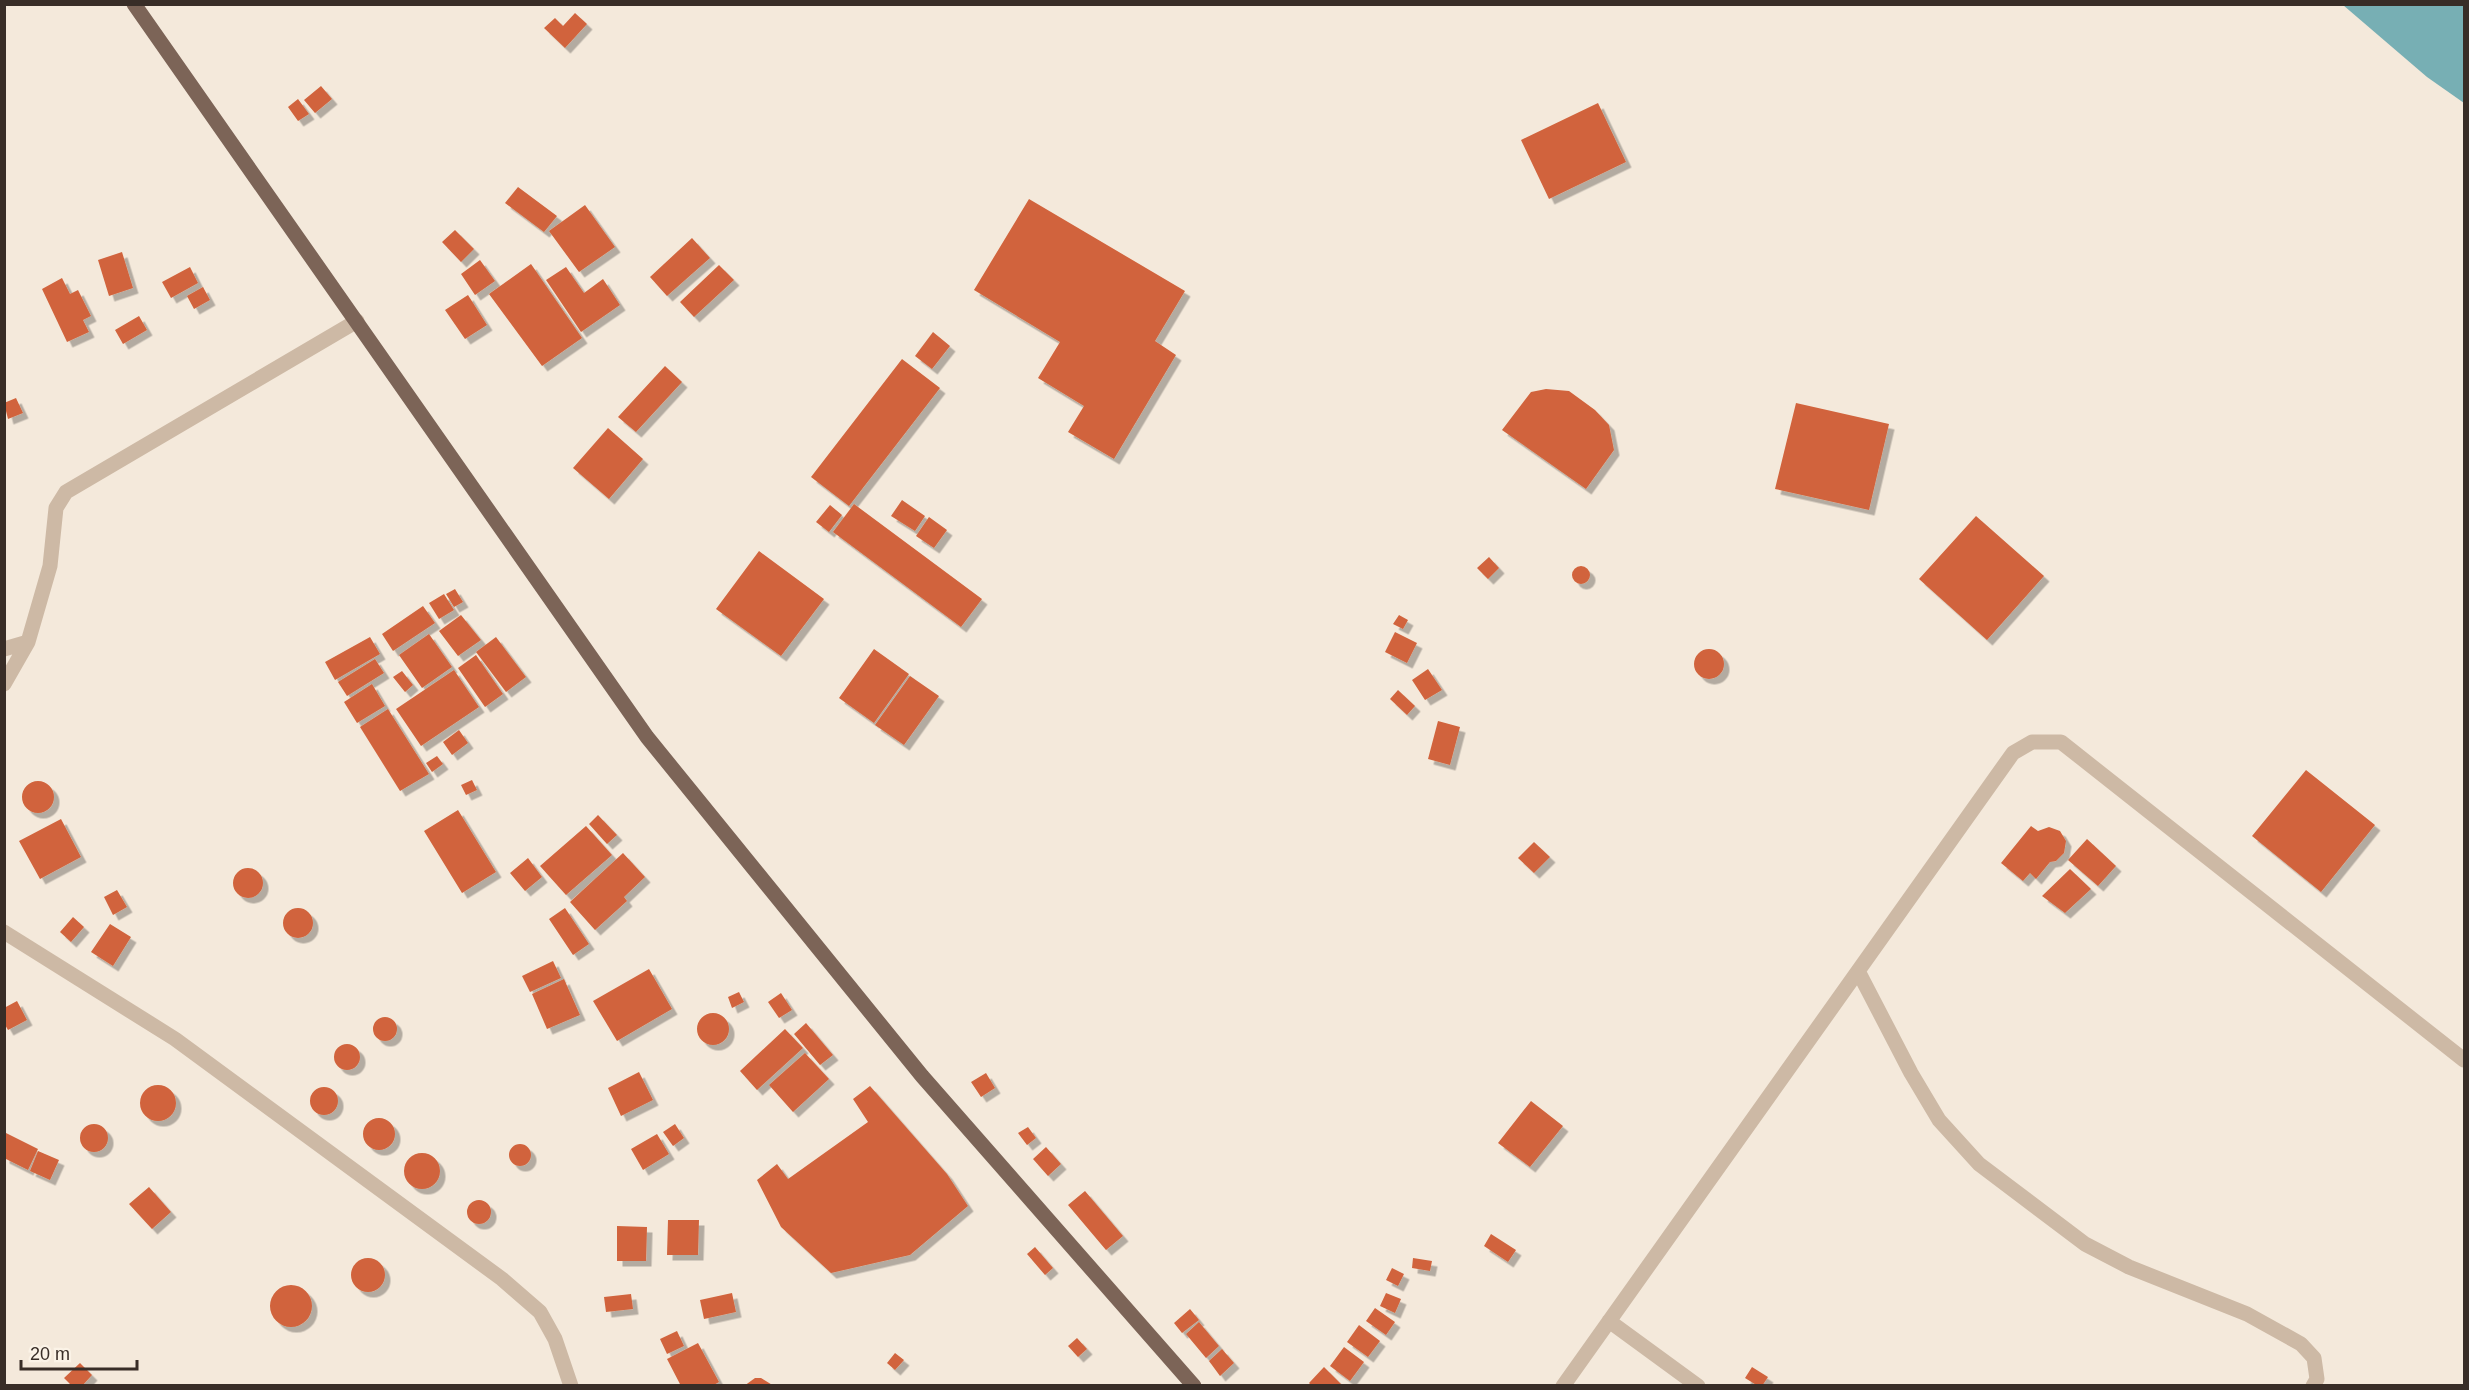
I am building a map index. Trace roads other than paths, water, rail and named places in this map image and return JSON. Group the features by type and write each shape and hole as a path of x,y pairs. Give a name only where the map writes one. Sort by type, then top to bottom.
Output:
{"main road":[{"path":"134,4 647,737 921,1076 1194,1386"}],"street":[{"path":"4,684 28,642 50,566 56,508 66,492 357,321"},
{"path":"4,649 28,642"},
{"path":"1563,1386 2013,753 2032,742 2061,742 2464,1060"},
{"path":"4,932 175,1039 502,1279 540,1312 555,1339 571,1386"},
{"path":"1858,971 1911,1072 1939,1119 1979,1164 2085,1244 2129,1267 2247,1314 2301,1344 2314,1358 2317,1379 2313,1386"},
{"path":"1609,1321 1698,1386"}],"water":[{"path":"2343,5 2464,5 2464,103 2427,77"}]}
